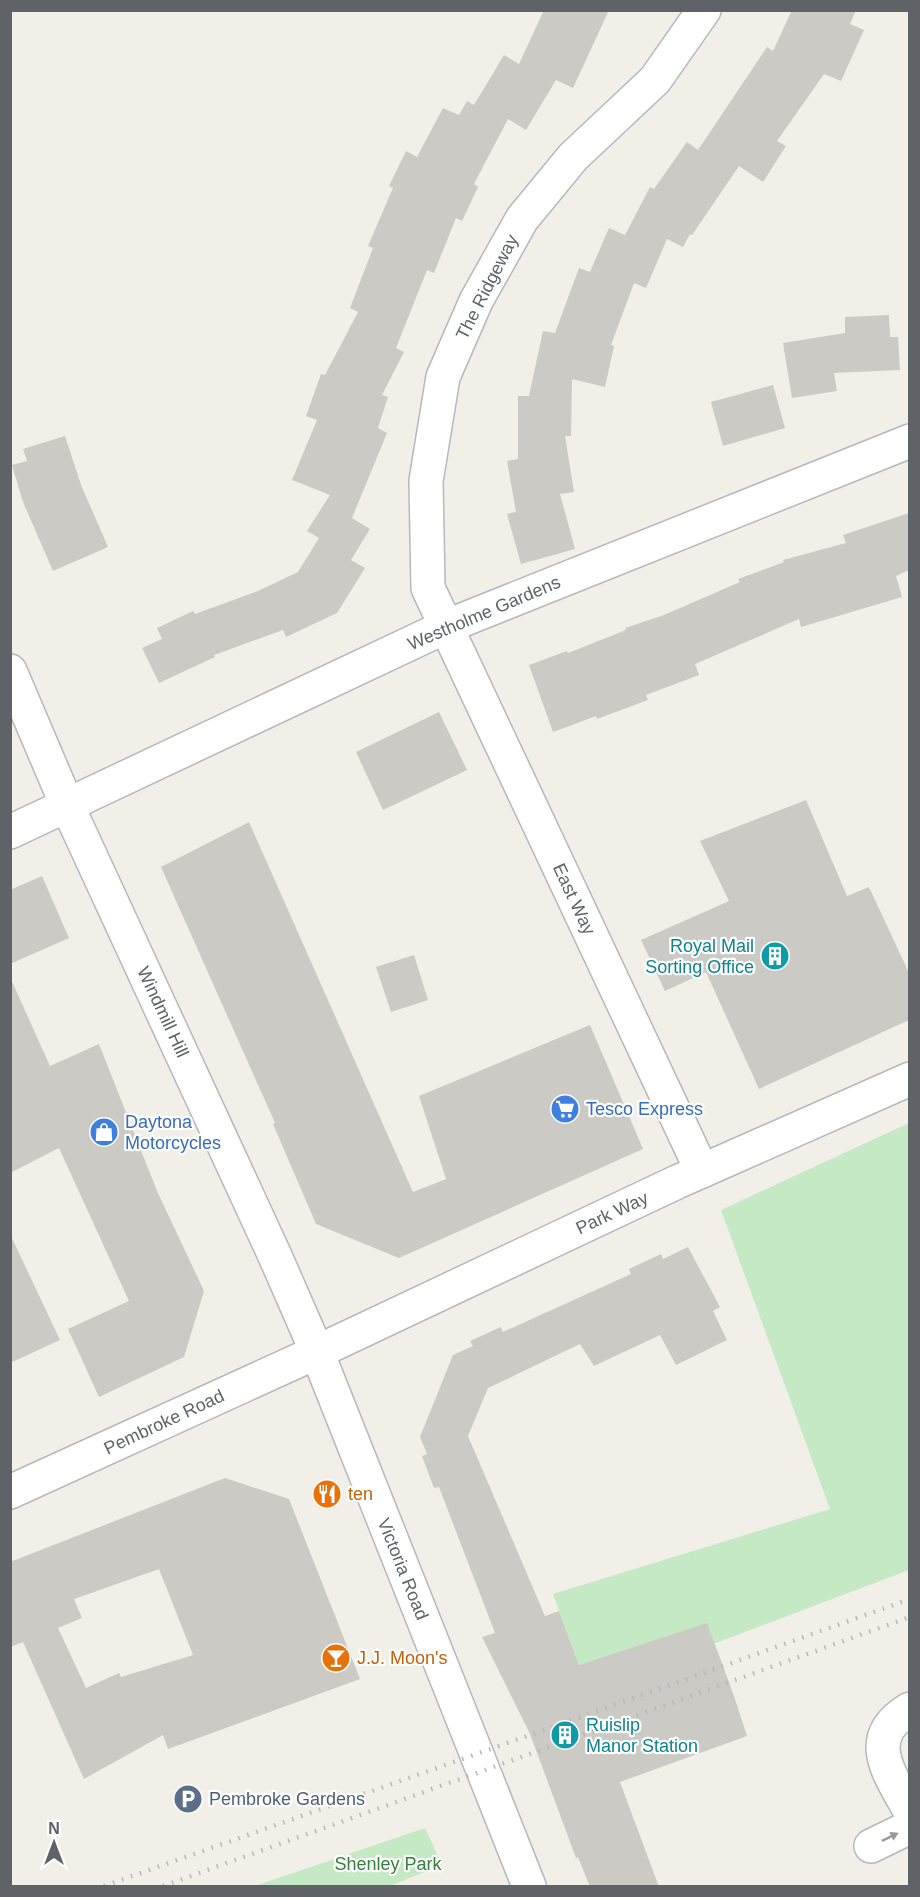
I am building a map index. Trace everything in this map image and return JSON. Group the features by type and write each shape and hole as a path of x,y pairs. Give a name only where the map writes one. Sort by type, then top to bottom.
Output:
{"street":[{"name":"The Ridgeway","path":"445,627 428,588 426,481 443,377 476,301 522,219 573,157 655,80 704,10"},
{"name":"Westholme Gardens","path":"10,832 445,627 909,441"},
{"name":"East Way","path":"445,627 702,1171"},
{"name":"Windmill Hill","path":"10,671 67,805 317,1352"},
{"name":"Park Way","path":"317,1352 702,1171 909,1079"},
{"name":"Pembroke Road","path":"10,1492 317,1352"},
{"name":"Victoria Road","path":"317,1352 529,1887"},
{"path":"909,1709 900,1715 885,1733 882,1746 887,1769 909,1811"},
{"path":"871,1846 909,1827"}],"green space":[{"path":"909,1123 909,1570 713,1644 706,1624 579,1665 553,1594 830,1509 721,1210"},
{"name":"Shenley Park","path":"425,1828 442,1865 390,1886 255,1886"}],"building":[{"path":"544,10 609,10 573,88 556,80 526,130 508,119 474,184 478,187 462,221 456,218 434,273 427,270 396,348 404,352 382,395 388,397 378,428 387,433 352,518 370,529 351,560 365,568 337,613 286,637 283,630 214,655 215,657 159,683 142,648 162,639 157,628 193,611 195,614 258,591 298,572 319,538 307,531 330,495 292,480 317,420 306,416 321,374 325,375 358,312 350,308 373,248 368,246 393,188 389,186 406,151 417,157 443,108 459,115 467,101 474,105 504,55 519,64"},
{"path":"792,10 856,10 850,24 864,30 841,81 824,74 777,141 786,146 763,182 739,166 683,247 667,239 646,288 634,283 611,345 614,346 605,387 572,379 571,436 565,436 574,492 560,494 575,549 521,564 507,514 516,512 507,461 518,459 518,396 529,396 543,331 555,333 579,268 590,272 609,228 625,235 650,187 654,189 687,142 698,150 767,47 773,51"},
{"path":"889,315 890,337 898,337 900,370 834,373 837,391 792,398 783,343 845,333 845,317"},
{"path":"773,385 785,428 723,446 711,402"},
{"path":"65,436 81,485 108,547 53,571 23,502 12,465 27,461 23,449"},
{"path":"909,513 909,570 896,576 902,597 801,627 799,619 695,664 699,675 646,695 648,700 553,732 529,665 567,651 568,653 626,630 625,628 664,615 740,582 738,579 784,562 783,560 846,543 843,535"},
{"path":"439,712 467,770 383,810 356,752"},
{"name":"Royal Mail Sorting Office","path":"806,800 847,896 869,887 909,973 909,1020 759,1089 706,972 665,991 641,940 729,901 700,841"},
{"path":"249,822 413,1192 446,1179 419,1096 590,1025 643,1149 399,1258 316,1224 273,1124 275,1123 161,867"},
{"path":"42,876 69,938 10,964 10,890"},
{"path":"414,955 428,1000 391,1012 376,967"},
{"path":"10,977 50,1066 99,1044 157,1191 204,1291 184,1357 99,1397 68,1329 129,1301 59,1148 10,1173"},
{"path":"10,1234 60,1340 10,1363"},
{"path":"688,1247 720,1307 713,1311 727,1340 676,1365 660,1335 594,1366 580,1344 488,1388 468,1436 545,1616 559,1611 579,1665 707,1623 747,1736 620,1782 659,1887 590,1887 578,1857 576,1858 530,1734 482,1637 495,1633 439,1487 434,1488 422,1456 427,1454 420,1437 453,1355 473,1346 470,1341 501,1327 503,1332 631,1274 629,1269 661,1254 663,1259"},
{"path":"225,1478 289,1499 360,1679 168,1749 163,1735 84,1779 23,1642 10,1647 10,1562","holes":["159,1569 193,1655 121,1677 119,1673 86,1688 58,1628 82,1618 74,1599"]}],"railway":[{"path":"104,1886 910,1599"},
{"path":"163,1886 910,1617"}],"place":[{"name":"Royal Mail Sorting Office","path":"775,956"},
{"name":"Tesco Express","path":"565,1109"},
{"name":"Daytona Motorcycles","path":"104,1132"},
{"name":"ten","path":"327,1494"},
{"name":"J.J. Moon's","path":"336,1658"},
{"name":"Ruislip Manor Station","path":"565,1735"},
{"name":"Pembroke Gardens","path":"188,1799"}]}
